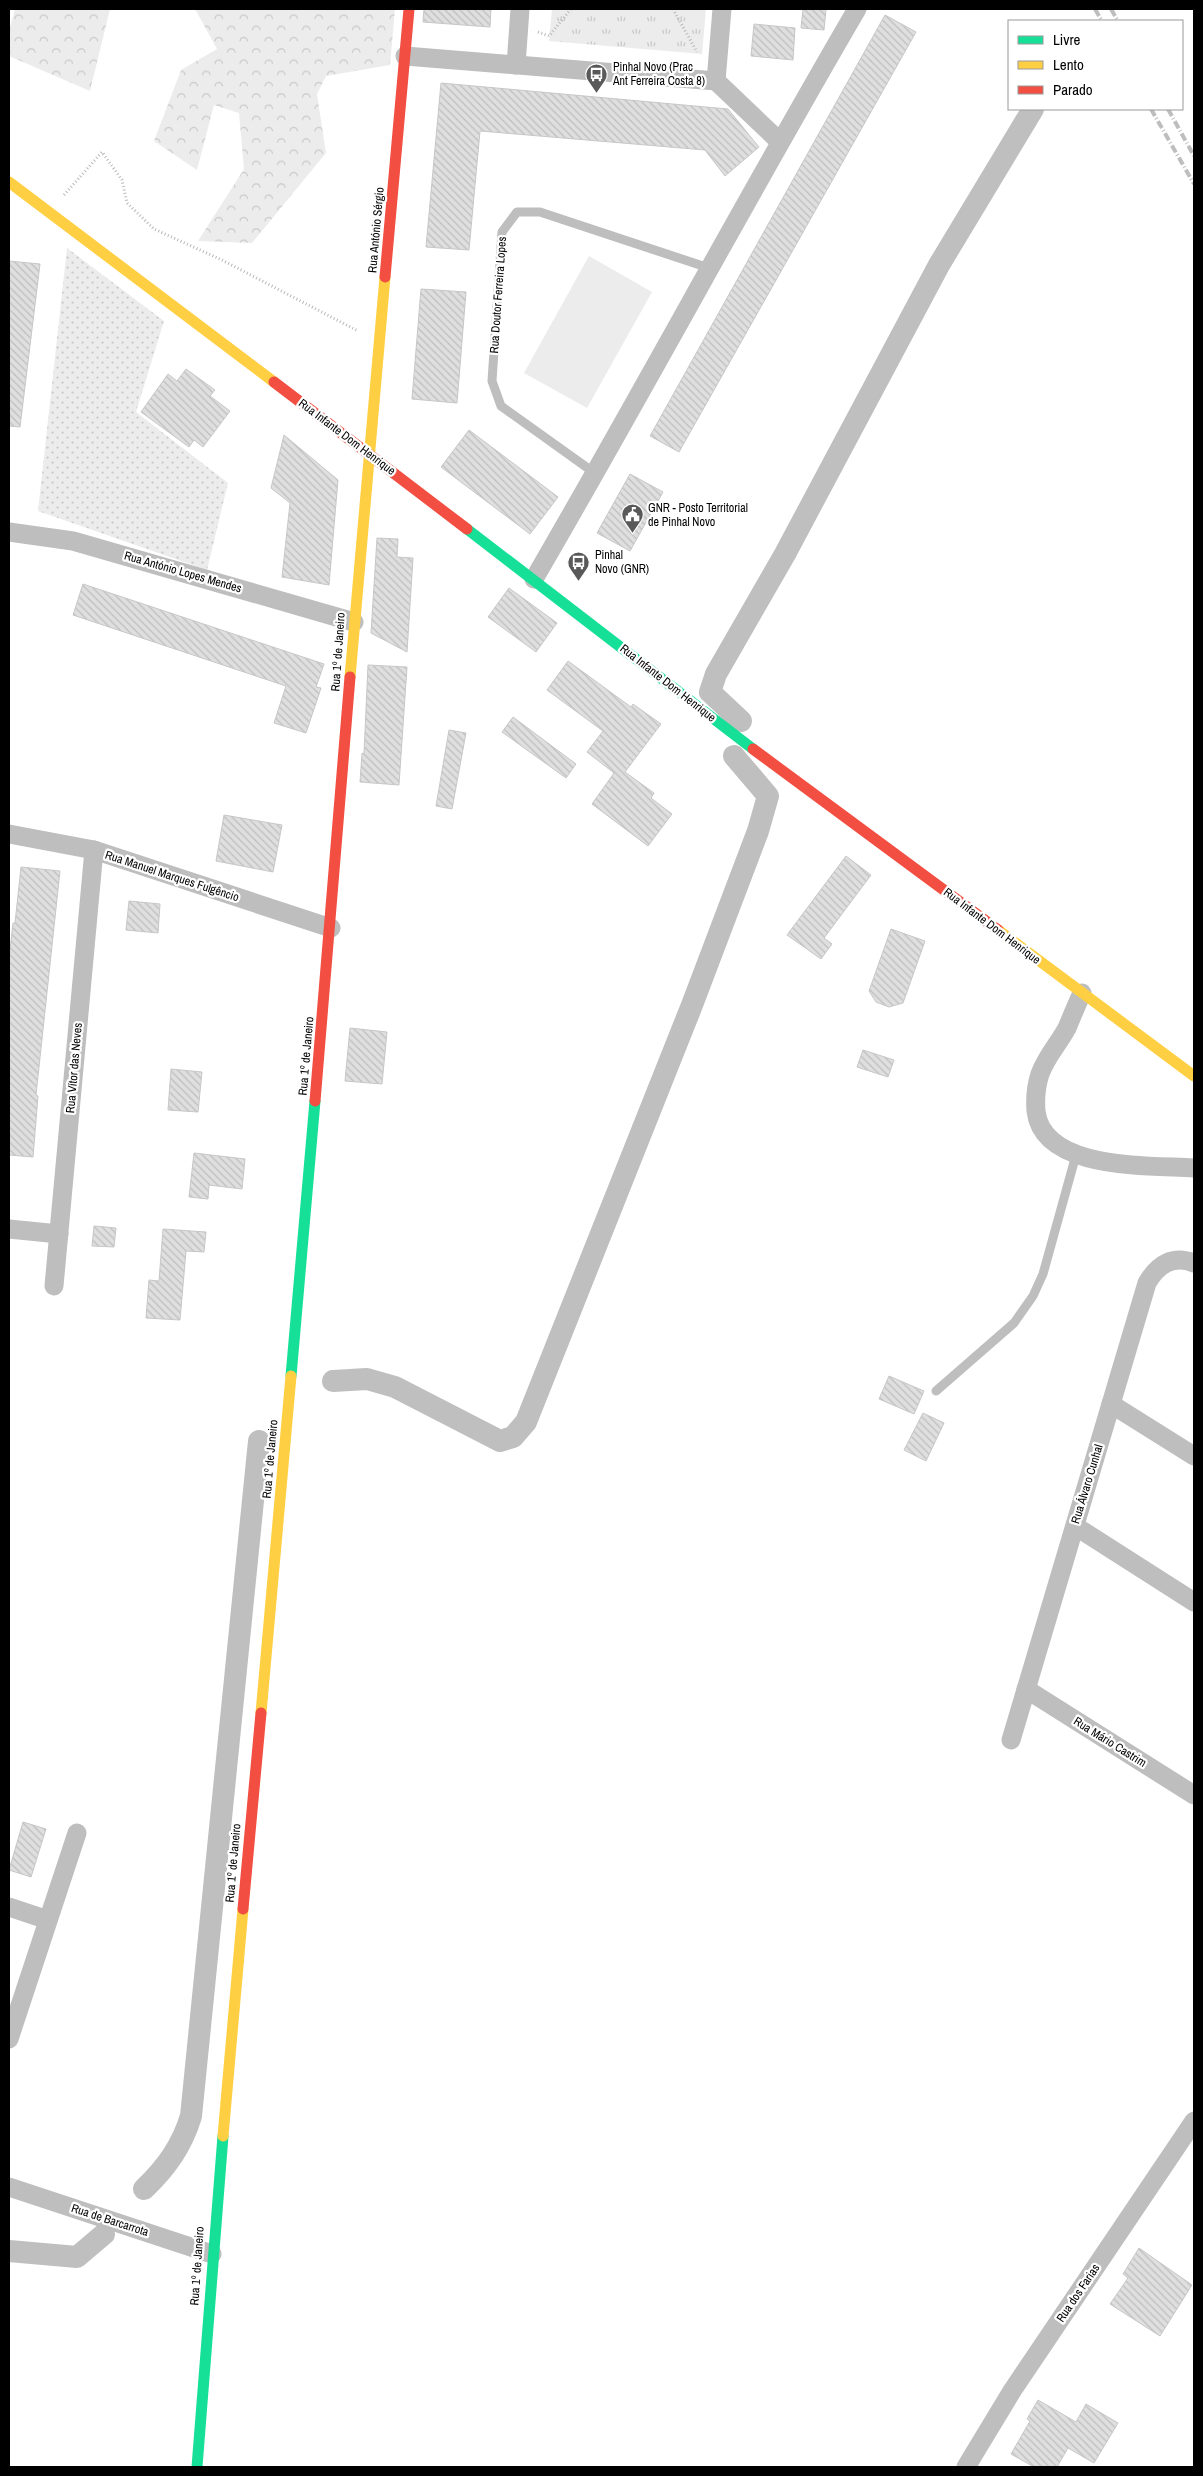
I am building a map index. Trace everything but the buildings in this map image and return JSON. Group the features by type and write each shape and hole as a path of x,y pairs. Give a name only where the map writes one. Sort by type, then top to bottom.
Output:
{"street":[{"name":"Rua António Sérgio","path":"370,454 409,9"},
{"path":"716,81 722,9"},
{"path":"534,580 596,474 780,141 857,9"},
{"path":"516,64 519,18"},
{"path":"405,56 716,81 780,141"},
{"name":"Rua Infante Dom Henrique","path":"9,182 370,454 746,744 1194,1076"},
{"name":"Rua 1º de Janeiro","path":"196,2467 212,2254 332,928 354,622 370,454"},
{"name":"Rua António Lopes Mendes","path":"9,532 72,541 354,622"},
{"name":"Rua Manuel Marques Fulgêncio","path":"9,834 94,850 332,928"},
{"name":"Rua Vítor das Neves","path":"54,1286 94,850"},
{"path":"1082,993 1067,1028 1040,1073 1035,1096 1038,1122 1054,1143 1076,1155 1107,1162 1194,1168"},
{"path":"9,1229 59,1234"},
{"name":"Rua Álvaro Cunhal","path":"1011,1740 1111,1404 1152,1276 1157,1269 1170,1261 1186,1260 1194,1263"},
{"path":"1111,1404 1194,1456"},
{"path":"1075,1526 1194,1602"},
{"name":"Rua Mário Castrim","path":"1026,1689 1194,1795"},
{"path":"9,2039 77,1832"},
{"path":"9,1907 48,1920"},
{"name":"Rua dos Farias","path":"966,2467 1012,2391 1194,2121"},
{"name":"Rua de Barcarrota","path":"9,2187 212,2254"}],"lane":[{"name":"Rua Doutor Ferreira Lopes","path":"596,474 501,406 492,381 502,232 517,212 540,212 709,268"},
{"path":"936,1391 1014,1323 1033,1296 1043,1274 1076,1155"}],"path":[{"path":"519,18 549,36 572,9"},
{"path":"673,9 698,53 719,43"},
{"path":"49,213 102,152 122,180 126,203 154,229 222,260 352,330 380,334"}],"green space":[{"path":"15,9 110,9 90,91 9,56 9,31"},
{"path":"195,9 395,9 390,65 326,76 317,94 326,153 252,243 198,241 244,169 239,113 214,105 197,170 154,141 181,70 217,49"},
{"path":"552,9 706,9 702,54 549,41"},
{"path":"67,248 164,321 136,412 228,483 207,570 38,511"},
{"path":"589,256 652,292 587,408 524,373"}],"waterway":[{"path":"741,721 710,692 716,674 785,554 939,265 1032,110"},
{"path":"333,1381 367,1379 395,1387 500,1441 513,1437 526,1422 692,1005 758,831 768,796 734,756"},
{"path":"144,2189 159,2173 178,2147 191,2116 259,1441"},
{"path":"9,2251 77,2257 104,2234"}],"railway":[{"path":"1095,9 1101,20"},
{"path":"1111,9 1117,20"},
{"path":"1152,110 1194,184"},
{"path":"1169,110 1194,156"}],"traffic: fast":[{"path":"467,529 753,749"},
{"path":"291,1376 315,1101"},
{"path":"197,2467 223,2136"}],"traffic: slow":[{"path":"9,182 274,382"},
{"path":"350,677 385,277"},
{"path":"998,930 1194,1076"},
{"path":"261,1713 291,1376"},
{"path":"223,2136 243,1909"}],"traffic: jam":[{"path":"385,277 409,9"},
{"path":"274,382 467,529"},
{"path":"315,1101 350,677"},
{"path":"753,749 998,930"},
{"path":"243,1909 261,1713"}],"place":[{"name":"Pinhal Novo (Prac Ant Ferreira Costa 8)","path":"597,93"},
{"name":"GNR - Posto Territorial de Pinhal Novo","path":"632,534"},
{"name":"Pinhal Novo (GNR)","path":"579,581"}]}
